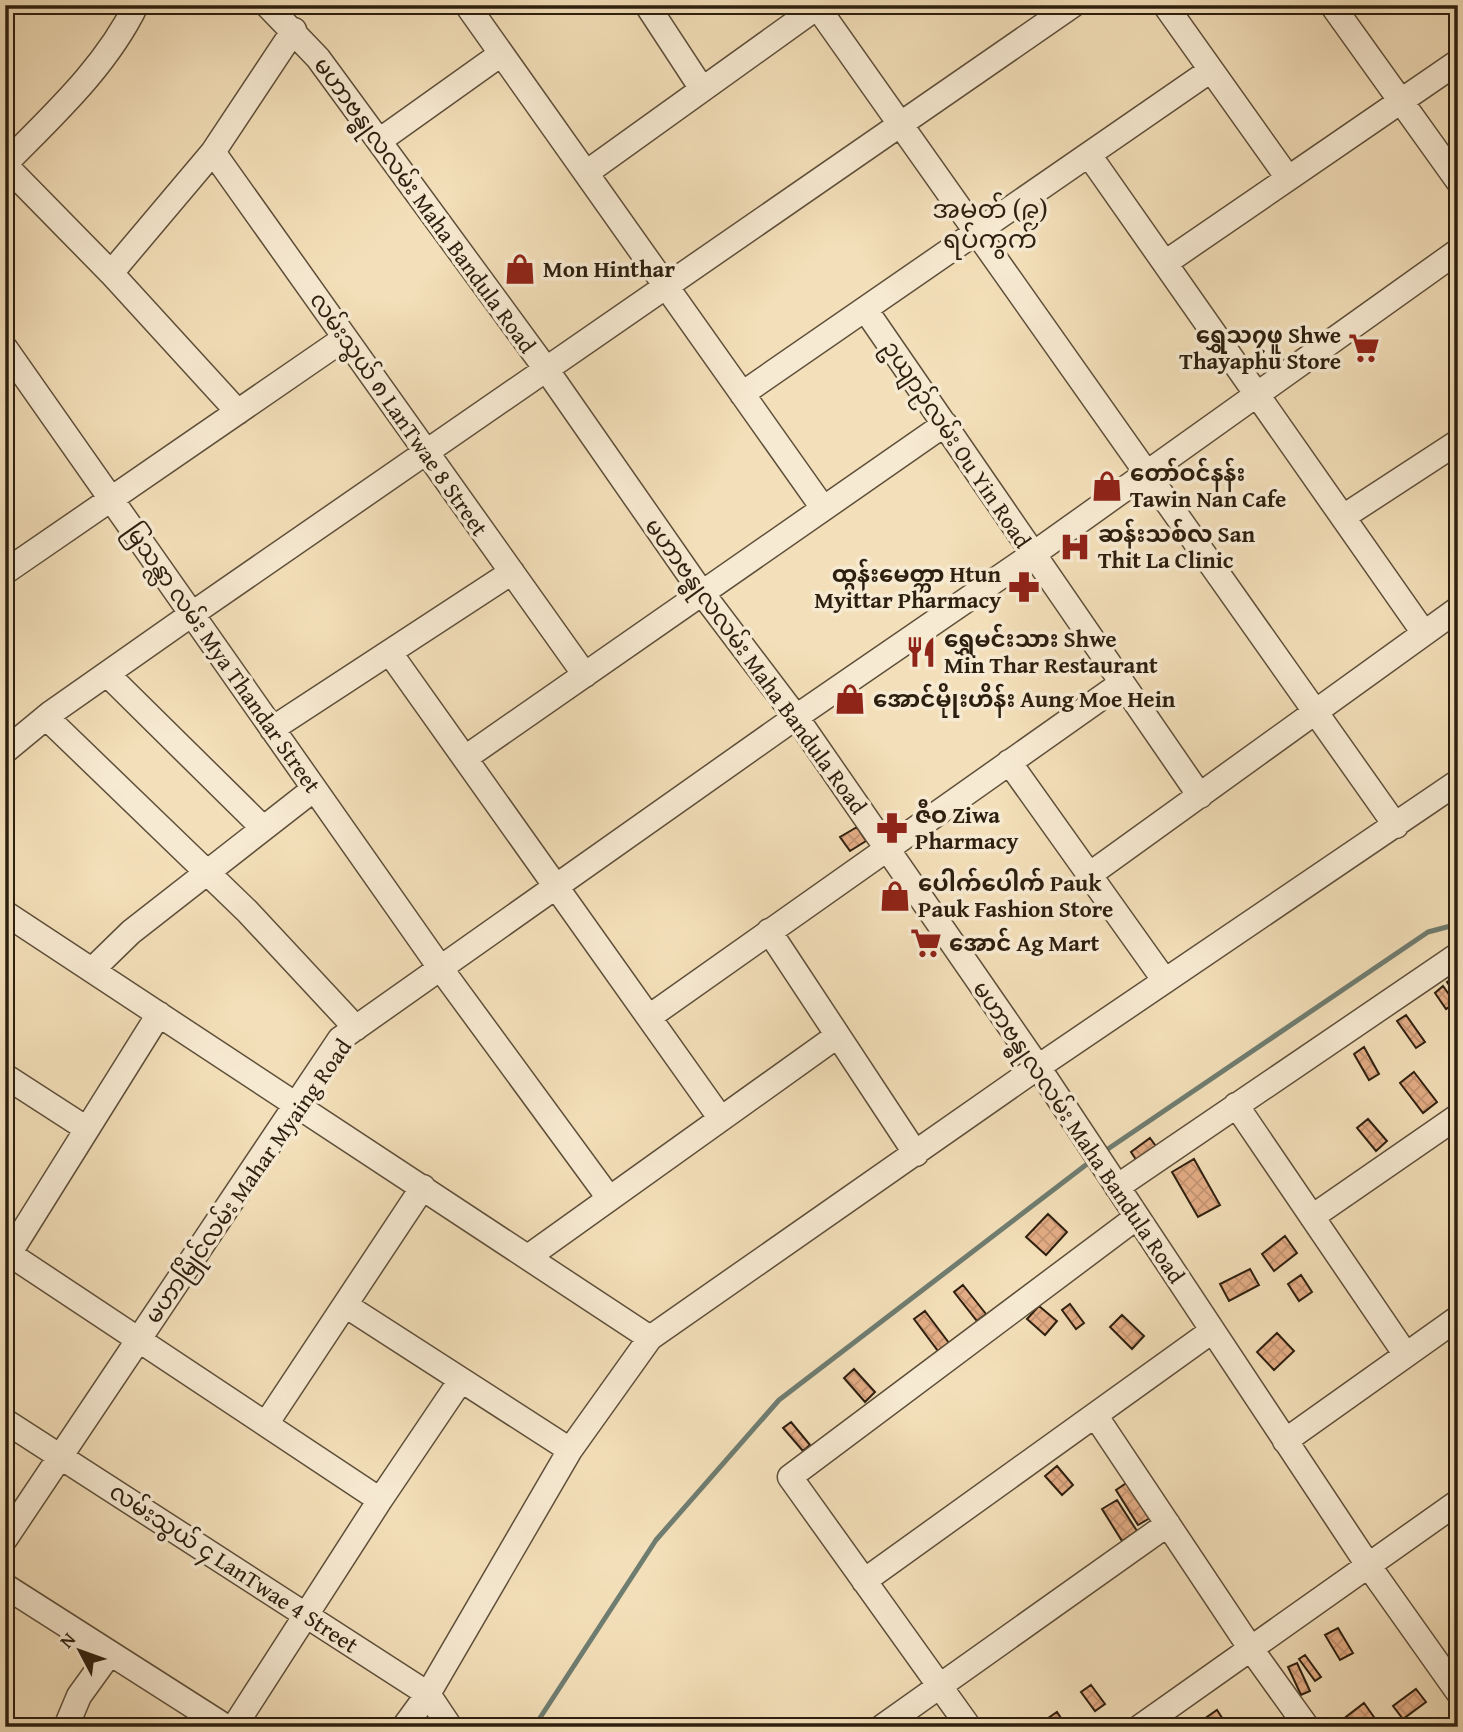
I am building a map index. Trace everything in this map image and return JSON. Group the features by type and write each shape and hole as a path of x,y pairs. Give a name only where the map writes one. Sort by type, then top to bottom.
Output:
{"street":[{"path":"136,5 123,32 78,89 5,164 111,273 238,412"},
{"name":"မဟာဗန္ဓုလလမ်း Maha Bandula Road","path":"267,5 294,30 379,141 545,369 702,593 796,717 1038,1067 1368,1565 1458,1692"},
{"path":"467,5 823,508"},
{"path":"647,5 702,89"},
{"path":"5,750 46,717 192,614 1073,5"},
{"path":"1165,5 1288,178"},
{"path":"1332,5 1458,181"},
{"path":"586,173 817,6 899,127 1396,826"},
{"path":"111,273 213,152 294,30"},
{"path":"379,141 501,54"},
{"path":"1165,263 1458,62"},
{"path":"742,394 1211,70"},
{"name":"လမ်းသွယ် ၈ LanTwae 8 Street","path":"213,152 585,675"},
{"path":"1089,155 1424,633"},
{"name":"မဟာမြိုင်လမ်း Mahar Myaing Road","path":"5,1539 340,1039 796,717 1147,474 1458,251"},
{"name":"ဥယျာဉ်လမ်း Ou Yin Road","path":"865,309 1200,796"},
{"path":"5,572 345,338"},
{"name":"မြသန္လာ လမ်း Mya Thandar Street","path":"5,348 441,969 609,1198"},
{"path":"465,758 945,424"},
{"path":"1343,517 1458,442"},
{"path":"272,729 512,572"},
{"path":"1089,876 1458,609"},
{"path":"390,653 721,1119"},
{"path":"107,674 263,828"},
{"path":"649,1017 1122,683"},
{"path":"46,717 208,872 356,1028"},
{"path":"1009,762 1165,981"},
{"path":"404,1727 428,1694 570,1450 650,1338 1038,1067 1458,782"},
{"path":"92,970 131,932 314,789"},
{"path":"5,913 650,1338"},
{"path":"769,931 916,1154"},
{"path":"1117,1187 1458,955"},
{"path":"159,1014 7,1252 380,1500"},
{"path":"528,1257 837,1036"},
{"path":"5,1076 88,1129"},
{"path":"1236,1105 1406,1355"},
{"path":"1312,1216 1458,1116"},
{"path":"266,1424 423,1187"},
{"path":"969,1727 790,1477 1137,1217"},
{"path":"345,1305 570,1450"},
{"path":"1285,1441 1458,1318"},
{"path":"864,1581 1212,1331"},
{"path":"234,1727 461,1380"},
{"path":"1095,1415 1307,1727"},
{"name":"လမ်းသွယ် ၄ LanTwae 4 Street","path":"5,1420 428,1694 450,1727"},
{"path":"1140,1727 1458,1502"},
{"path":"882,1727 1168,1524"},
{"path":"5,1586 226,1727"},
{"path":"66,1727 79,1696 110,1653"}],"building":[{"path":"857,827 866,841 850,851 840,837"},
{"path":"1453,978 1458,985 1458,998 1447,982"},
{"path":"1443,986 1455,1003 1446,1009 1435,993"},
{"path":"1406,1015 1425,1042 1416,1048 1397,1021"},
{"path":"1364,1047 1379,1074 1369,1080 1354,1054"},
{"path":"1414,1072 1437,1102 1423,1113 1400,1083"},
{"path":"1368,1119 1387,1141 1376,1151 1357,1128"},
{"path":"1150,1138 1158,1149 1139,1164 1131,1152"},
{"path":"1194,1159 1220,1205 1198,1217 1172,1172"},
{"path":"1048,1214 1067,1232 1046,1255 1026,1237"},
{"path":"1285,1236 1297,1253 1274,1271 1262,1254"},
{"path":"1250,1269 1259,1285 1229,1301 1220,1284"},
{"path":"1301,1275 1312,1292 1299,1301 1288,1284"},
{"path":"963,1285 986,1314 977,1321 954,1292"},
{"path":"1070,1304 1084,1323 1076,1329 1062,1310"},
{"path":"1039,1306 1057,1321 1045,1335 1027,1319"},
{"path":"925,1311 949,1343 938,1351 914,1319"},
{"path":"1122,1315 1144,1336 1132,1349 1110,1327"},
{"path":"1277,1333 1294,1351 1274,1370 1257,1352"},
{"path":"854,1369 875,1392 865,1402 844,1378"},
{"path":"791,1422 810,1445 803,1451 783,1428"},
{"path":"1057,1466 1073,1485 1062,1495 1045,1476"},
{"path":"1128,1482 1150,1518 1138,1525 1116,1490"},
{"path":"1117,1500 1137,1531 1122,1541 1102,1509"},
{"path":"1338,1628 1353,1653 1340,1660 1325,1635"},
{"path":"1305,1655 1321,1677 1315,1681 1299,1659"},
{"path":"1297,1663 1310,1691 1301,1695 1288,1667"},
{"path":"1091,1685 1105,1704 1095,1711 1081,1692"},
{"path":"1416,1689 1426,1702 1403,1719 1393,1706"},
{"path":"1364,1703 1381,1727 1347,1727 1342,1720"},
{"path":"1217,1710 1228,1727 1209,1727 1204,1719"},
{"path":"1057,1712 1067,1727 1049,1727 1044,1721"}],"waterway":[{"path":"1102,1153 1428,932 1458,924"},
{"path":"534,1727 656,1540 779,1400 1091,1161"}],"place":[{"name":"Mon Hinthar","path":"520,269"},
{"name":"ရွှေသ၇ဖူ Shwe Thayaphu Store","path":"1364,348"},
{"name":"တော်ဝင်နန်း Tawin Nan Cafe","path":"1107,486"},
{"name":"ဆန်းသစ်လ San Thit La Clinic","path":"1075,547"},
{"name":"ထွန်းမေတ္တာ Htun Myittar Pharmacy","path":"1024,587"},
{"name":"ရွှေမင်းသား Shwe Min Thar Restaurant","path":"921,652"},
{"name":"အောင်မိုုးဟိန်း Aung Moe Hein","path":"850,699"},
{"name":"ဇီဝ Ziwa Pharmacy","path":"892,828"},
{"name":"ပေါက်ပေါက် Pauk Pauk Fashion Store","path":"895,896"},
{"name":"အောင် Ag Mart","path":"926,943"}],"district":[{"name":"အမှတ် (၉) ရပ်ကွက်","path":"990,224"}]}
